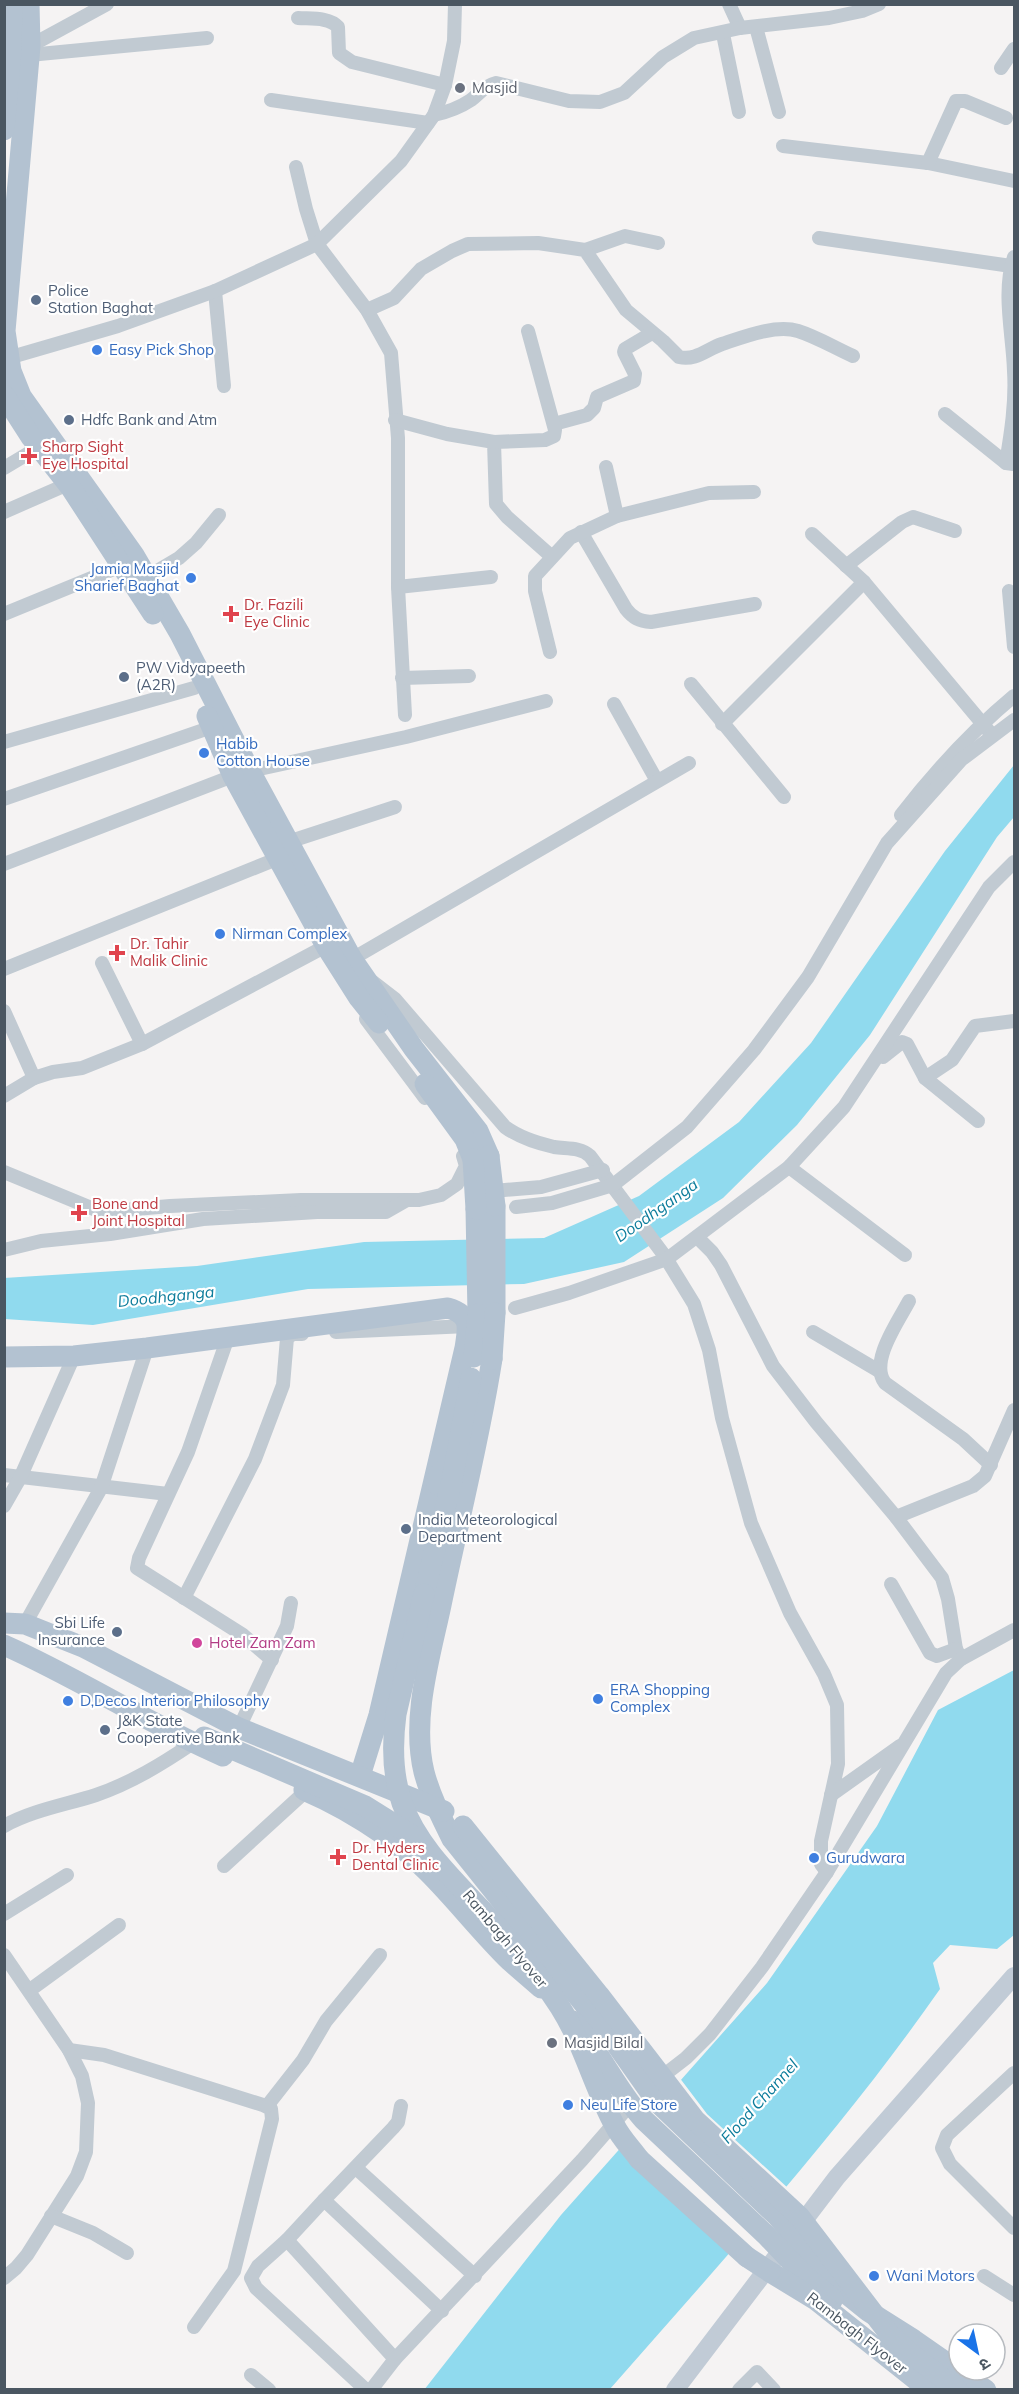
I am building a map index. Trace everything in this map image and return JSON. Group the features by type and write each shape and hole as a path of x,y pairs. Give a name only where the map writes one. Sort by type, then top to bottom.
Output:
{"main road":[{"path":"4,130 11,51 12,4"},
{"path":"30,4 29,50 5,331 8,366 21,396 134,555 180,634 241,774"},
{"path":"4,395 39,447 68,484 161,625 212,727 284,850 352,959 362,988"},
{"path":"284,850 326,946 362,988 465,1138 481,1157 484,1194 478,1314 483,1358 480,1435 427,1671 421,1718 424,1771 437,1808 452,1839 616,2044 651,2096 778,2217 832,2282 868,2311 986,2390"},
{"path":"483,1358 505,1310 495,1206 484,1194"},
{"path":"4,1357 74,1356 147,1348 448,1308 459,1311 472,1325 436,1464 364,1778"},
{"name":"Rambagh Flyover","path":"483,1358 456,1459 393,1734 398,1791 403,1806 422,1841 523,1956 560,2006 583,2049 616,2129 639,2159 747,2257 816,2300 929,2390"},
{"path":"364,1778 377,1756 439,1474 456,1459"},
{"name":"Rambagh Flyover","path":"15,1624 83,1647 239,1728 454,1816 599,1995 695,2120 800,2217 890,2335 958,2390"},
{"path":"4,1645 36,1659 54,1659 199,1740 284,1782 325,1799 385,1835 419,1865 510,1961 547,1993 578,2026 636,2112 766,2235 804,2276 945,2390"},
{"path":"199,1740 365,1806 422,1841"},
{"path":"284,1782 294,1749"},
{"path":"675,2390 837,2177 1014,1976"}],"street":[{"path":"29,50 107,4"},
{"path":"8,366 215,291 317,244 400,161 431,119 445,85 454,41 455,4"},
{"path":"729,4 740,28"},
{"path":"271,100 431,119 455,110 475,97 487,85 496,83 569,101 600,102 624,93 676,47 694,38 740,28 829,18 862,11 879,4"},
{"path":"298,18 334,23 338,27 339,53 352,62 445,85"},
{"path":"756,27 779,112"},
{"path":"723,33 739,112"},
{"path":"29,50 207,38"},
{"path":"1001,68 1014,49"},
{"path":"928,163 956,101 965,101 1006,118"},
{"path":"783,146 928,163 1014,181"},
{"path":"296,168 317,244 367,310 391,353 396,391 395,420 398,438 399,587 405,716"},
{"path":"367,310 394,298 421,269 461,246 518,242 585,250 625,236 658,243"},
{"path":"819,238 1013,262 1009,309 1014,373 1010,464"},
{"path":"585,250 626,310 679,357 686,359 695,357 720,344 774,330 788,329 798,331 853,356"},
{"path":"215,291 224,386"},
{"path":"395,420 447,435 494,442 549,439 554,436 554,424 528,331"},
{"path":"554,424 587,415 594,408 597,397 634,381 635,374 624,352 625,349 652,333"},
{"path":"945,414 1010,464"},
{"path":"494,442 496,504 507,517 551,556"},
{"path":"4,468 39,447"},
{"path":"606,467 617,516"},
{"path":"4,512 68,484"},
{"path":"550,652 534,581 536,573 570,538 617,516 709,493 754,492"},
{"path":"147,577 179,558 196,543 219,515"},
{"path":"846,566 910,518 919,518 955,531"},
{"path":"582,532 626,609 640,621 651,622 755,604"},
{"path":"812,534 864,582 992,735"},
{"path":"4,614 121,566"},
{"path":"399,587 491,577"},
{"path":"722,724 864,582"},
{"path":"1009,591 1014,647"},
{"path":"402,678 469,676"},
{"path":"691,684 784,797"},
{"path":"4,742 194,688"},
{"path":"516,1207 552,1203 613,1185 687,1127 754,1050 808,977 887,843 896,821 922,787 981,724 1014,696"},
{"path":"4,864 241,774 406,737 546,701"},
{"path":"614,704 657,781"},
{"path":"887,843 961,760 1014,720"},
{"path":"4,799 212,727"},
{"path":"352,959 689,763"},
{"path":"4,969 284,850 395,807"},
{"path":"505,1310 569,1293 665,1257 697,1237 789,1167 844,1107 989,887 1014,862"},
{"path":"4,1096 34,1078 53,1072 82,1068 142,1044 326,946"},
{"path":"102,963 142,1044"},
{"path":"441,1195 457,1184 466,1166 458,1143 362,1013 362,988 387,992 395,999 505,1127 526,1140 554,1147 583,1149 603,1170 665,1257 694,1304 710,1350 722,1418 751,1523 790,1612 824,1674 837,1706 838,1764 821,1841 821,1864 826,1872"},
{"path":"4,1011 34,1078"},
{"path":"925,1078 952,1060 975,1026 1014,1022"},
{"path":"867,1073 902,1042 910,1047 915,1063 925,1078 978,1121"},
{"path":"789,1167 905,1255"},
{"path":"4,1172 101,1212 170,1206 301,1200 408,1200 441,1195 484,1194 541,1187 603,1170"},
{"path":"4,1250 41,1241 130,1231 203,1219 317,1212 386,1212 408,1200"},
{"path":"651,2096 728,2012 762,1967 826,1872 959,1654 945,1585 896,1517 810,1415 773,1366 721,1265 697,1237"},
{"path":"879,1371 884,1350 909,1301"},
{"path":"184,1598 255,1459 283,1386 286,1344 289,1336 472,1325"},
{"path":"813,1332 879,1371 885,1383 963,1438 991,1465"},
{"path":"228,1337 188,1452 139,1558 137,1568 243,1635 272,1660"},
{"path":"15,1624 100,1488 147,1348"},
{"path":"4,1506 20,1478 74,1356"},
{"path":"896,1517 973,1486 985,1476 1014,1410"},
{"path":"4,1475 100,1488 168,1494"},
{"path":"891,1584 930,1653 940,1656 959,1654 1014,1630"},
{"path":"239,1728 287,1626 291,1603"},
{"path":"4,1826 40,1810 114,1788 153,1770 199,1740"},
{"path":"831,1795 904,1743"},
{"path":"224,1866 306,1791"},
{"path":"4,1914 68,1875"},
{"path":"30,1990 119,1925"},
{"path":"4,1954 69,2050 86,2088 88,2121 86,2152 77,2176 27,2255 4,2278"},
{"path":"267,2106 303,2060 326,2021 380,1955"},
{"path":"69,2050 104,2055 271,2109 272,2119 234,2271 194,2327"},
{"path":"1011,2220 950,2164 942,2148 947,2135 1014,2073"},
{"path":"401,2106 398,2122 287,2240 258,2266 251,2278 253,2284 368,2390 474,2276 636,2112"},
{"path":"356,2168 474,2276"},
{"path":"324,2200 442,2311"},
{"path":"51,2216 93,2233 127,2253"},
{"path":"287,2240 395,2359"},
{"path":"984,2276 1014,2295"},
{"path":"739,2390 757,2372 774,2390"},
{"path":"251,2375 269,2390"}],"water":[{"name":"Doodhganga","path":"1014,765 1014,817 997,837 870,1035 797,1125 723,1198 624,1262 524,1284 308,1289 93,1325 5,1319 4,1278 197,1266 364,1242 544,1238 639,1196 739,1122 811,1043 945,851"},
{"name":"Flood Channel","path":"1014,1670 1014,1935 997,1949 950,1945 933,1963 940,1989 902,2042 781,2194 610,2389 424,2390 561,2215 767,1983 877,1826 938,1710"}],"pier":[{"path":"679,2077 707,2114 789,2189 736,2250 621,2142"}],"place":[{"name":"Masjid","path":"460,88"},
{"name":"Police Station Baghat","path":"36,300"},
{"name":"Easy Pick Shop","path":"97,350"},
{"name":"Hdfc Bank and Atm","path":"69,420"},
{"name":"Sharp Sight Eye Hospital","path":"29,456"},
{"name":"Jamia Masjid Sharief Baghat","path":"191,578"},
{"name":"Dr. Fazili Eye Clinic","path":"231,614"},
{"name":"PW Vidyapeeth (A2R)","path":"124,677"},
{"name":"Habib Cotton House","path":"204,753"},
{"name":"Nirman Complex","path":"220,934"},
{"name":"Dr. Tahir Malik Clinic","path":"117,953"},
{"name":"Bone and Joint Hospital","path":"79,1213"},
{"name":"India Meteorological Department","path":"406,1529"},
{"name":"Sbi Life Insurance","path":"117,1632"},
{"name":"Hotel Zam Zam","path":"197,1643"},
{"name":"ERA Shopping Complex","path":"598,1699"},
{"name":"D,Decos Interior Philosophy","path":"68,1701"},
{"name":"J&K State Cooperative Bank","path":"105,1730"},
{"name":"Dr. Hyders Dental Clinic","path":"338,1857"},
{"name":"Gurudwara","path":"814,1858"},
{"name":"Masjid Bilal","path":"552,2043"},
{"name":"Neu Life Store","path":"568,2105"},
{"name":"Wani Motors","path":"874,2276"}]}
